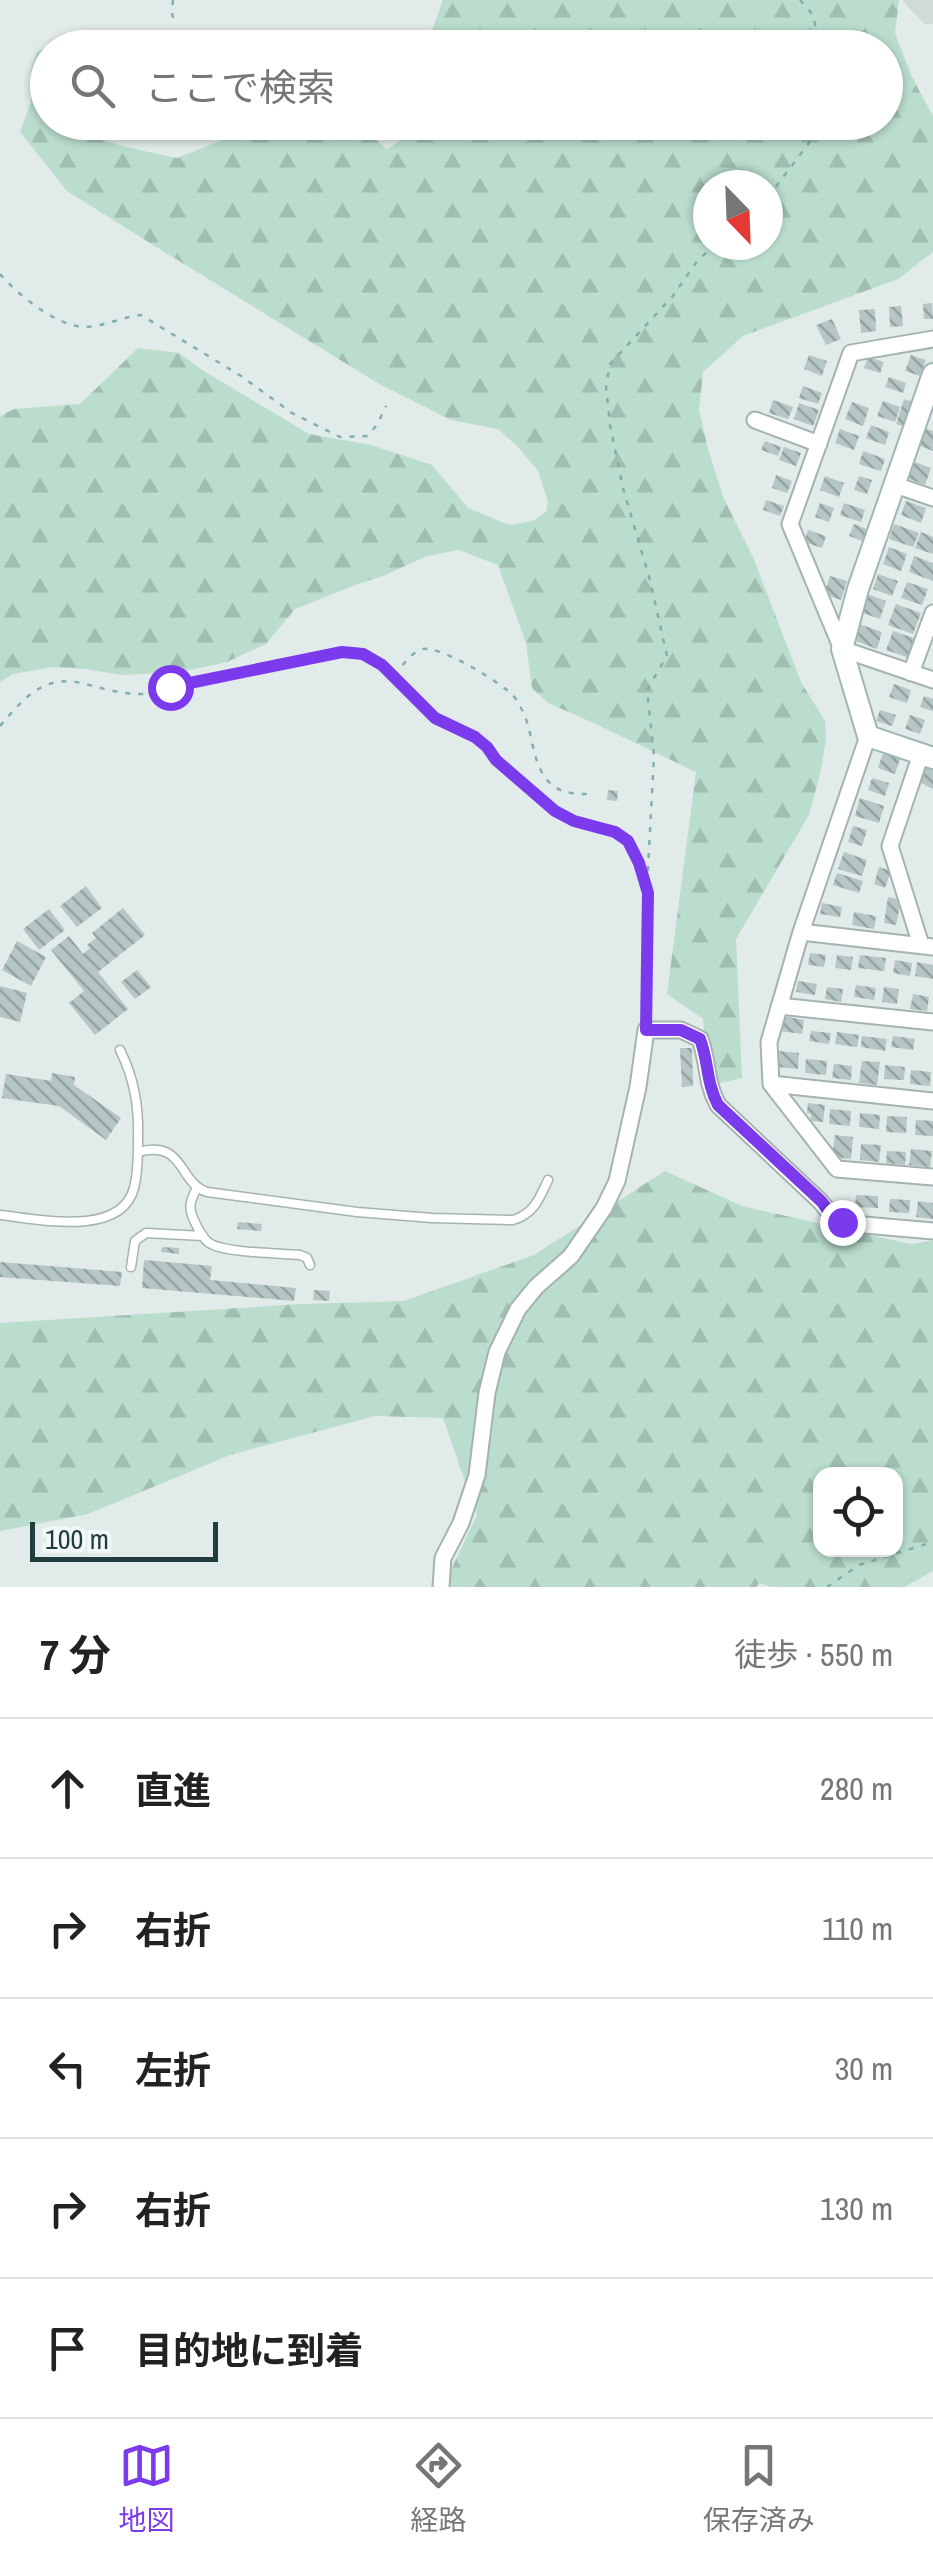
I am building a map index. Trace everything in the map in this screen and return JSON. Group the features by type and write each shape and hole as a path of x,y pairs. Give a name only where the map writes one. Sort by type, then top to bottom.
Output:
{"street":[{"path":"933,340 851,353 790,524 842,649 868,736 800,932 769,1042 771,1084 837,1169 933,1177"},
{"path":"842,649 858,589 895,485 927,413 933,374"},
{"path":"755,420 819,444"},
{"path":"895,485 933,498"},
{"path":"912,673 933,613"},
{"path":"842,649 933,680"},
{"path":"800,932 927,946 890,846 927,756 868,736"},
{"path":"778,1006 933,1022"},
{"path":"441,1587 444,1558 477,1475 487,1393 497,1352 518,1309 571,1256 604,1208 617,1181 646,1030 681,1030 700,1039 709,1088 718,1105 822,1202 832,1216 842,1222 933,1231"},
{"path":"771,1084 933,1101"}],"lane":[{"path":"0,1215 84,1222 126,1205 134,1188 139,1123 135,1088 120,1050"},
{"path":"138,1152 156,1149 167,1153 181,1163 197,1188 207,1192 432,1218 513,1220 531,1212 548,1180"},
{"path":"197,1188 190,1210 211,1244 300,1255 310,1265"},
{"path":"131,1267 135,1241 146,1233 203,1236"}],"path":[{"path":"173,0 176,24"},
{"path":"800,0 813,15 816,30"},
{"path":"783,177 810,140"},
{"path":"646,1030 654,756 647,690 667,656 624,488 606,386 610,364 672,296 698,260"},
{"path":"0,274 11,287 64,322 89,327 141,315 241,376 292,413 340,437 367,436 386,406"},
{"path":"394,676 417,651 424,649 436,650 490,679 515,697 525,714 536,761 549,783 560,791 591,794"},
{"path":"0,726 24,698 46,684 82,682 98,689 146,694 342,652 363,654 394,676 435,718 467,732 487,747 496,760 555,811 624,838 632,847 648,893"},
{"path":"826,1587 859,1565 933,1542"}],"shaded area":[{"path":"902,0 933,0 933,24 924,24"}],"green space":[{"path":"443,0 899,0 895,30 432,30"},
{"path":"903,54 933,116 933,252 898,279 743,336 703,372 699,410 724,499 753,557 801,682 825,721 826,739 809,815 736,939 742,1078 708,1086 703,1019 667,994 696,772 548,703 532,688 526,643 498,565 459,550 427,556 295,609 266,644 227,662 181,672 121,675 53,667 13,674 0,682 0,416 14,409 80,404 138,348 179,353 309,434 371,445 432,465 468,508 509,525 533,521 546,512 548,501 538,471 498,429 451,420 381,385 67,191 20,132 30,105 30,140 103,140 177,158 223,140 376,140 387,149 400,140 903,140"},
{"path":"665,1171 742,1206 910,1244 933,1241 933,1571 904,1587 771,1587 760,1583 756,1587 443,1587 477,1515 443,1418 375,1416 230,1455 88,1514 0,1531 0,1323 404,1301 534,1255"}],"building":[{"path":"932,303 933,319 924,319 923,304"},
{"path":"901,306 903,326 890,327 889,307"},
{"path":"875,309 876,331 861,333 859,310"},
{"path":"832,319 841,339 826,345 816,325"},
{"path":"809,355 827,361 822,376 804,369"},
{"path":"911,355 926,360 920,376 905,371"},
{"path":"868,357 884,362 880,373 864,368"},
{"path":"889,377 906,383 903,393 885,387"},
{"path":"803,386 822,393 818,404 799,398"},
{"path":"904,399 915,403 906,427 896,424"},
{"path":"773,400 793,407 788,419 769,413"},
{"path":"883,401 900,407 895,422 877,416"},
{"path":"852,402 869,408 863,426 845,419"},
{"path":"799,403 819,410 813,426 794,419"},
{"path":"871,425 889,432 885,445 866,438"},
{"path":"924,428 933,431 933,451 918,445"},
{"path":"840,429 859,436 854,450 835,443"},
{"path":"765,441 781,447 778,456 761,450"},
{"path":"784,447 801,453 796,466 779,460"},
{"path":"863,451 885,459 881,471 859,464"},
{"path":"915,462 931,468 925,485 909,479"},
{"path":"776,475 792,481 787,493 772,488"},
{"path":"825,476 844,483 839,497 820,490"},
{"path":"859,476 872,480 867,494 854,490"},
{"path":"766,500 784,506 780,516 763,510"},
{"path":"906,501 926,508 921,523 901,515"},
{"path":"820,503 834,508 829,522 815,517"},
{"path":"844,503 865,510 861,522 840,515"},
{"path":"854,524 869,530 865,542 849,536"},
{"path":"894,524 919,533 913,547 889,539"},
{"path":"808,530 826,536 822,548 804,542"},
{"path":"921,532 933,537 933,554 915,548"},
{"path":"889,547 907,554 901,571 883,564"},
{"path":"914,556 933,563 933,581 909,572"},
{"path":"878,574 898,581 892,596 873,589"},
{"path":"830,576 847,581 841,600 824,594"},
{"path":"907,582 928,589 922,605 901,598"},
{"path":"867,594 886,601 880,619 860,612"},
{"path":"896,604 921,613 913,634 888,625"},
{"path":"859,624 882,632 877,649 853,640"},
{"path":"893,631 914,638 907,657 886,650"},
{"path":"894,684 911,690 907,703 889,697"},
{"path":"924,696 933,699 933,711 920,707"},
{"path":"880,710 896,715 892,726 876,721"},
{"path":"910,715 925,720 920,734 905,729"},
{"path":"884,750 901,756 895,774 878,768"},
{"path":"925,765 933,769 933,789 917,781"},
{"path":"872,778 889,783 885,796 868,790"},
{"path":"608,790 618,791 617,801 607,800"},
{"path":"860,798 884,806 879,823 855,816"},
{"path":"853,826 867,830 862,846 848,842"},
{"path":"844,852 867,860 862,876 838,869"},
{"path":"879,867 891,871 885,888 874,884"},
{"path":"837,873 863,881 859,893 833,885"},
{"path":"86,886 102,908 77,927 60,906"},
{"path":"888,897 901,900 896,925 884,923"},
{"path":"822,903 842,907 840,917 820,914"},
{"path":"123,908 145,935 98,972 128,1009 95,1035 69,1003 84,991 51,950 69,936 83,954 96,938 92,933"},
{"path":"49,909 65,930 39,950 23,929"},
{"path":"854,912 876,916 874,929 852,925"},
{"path":"17,941 46,957 31,986 2,970"},
{"path":"810,953 826,955 824,967 808,965"},
{"path":"837,955 853,957 851,970 835,968"},
{"path":"860,955 886,958 884,971 858,968"},
{"path":"895,960 912,963 910,976 893,973"},
{"path":"917,962 933,965 933,979 915,976"},
{"path":"137,970 151,987 135,999 121,982"},
{"path":"798,981 817,984 815,995 796,992"},
{"path":"856,985 876,988 874,1000 854,997"},
{"path":"0,986 27,993 20,1022 0,1017"},
{"path":"827,987 843,989 841,1002 825,999"},
{"path":"884,987 899,989 897,1004 882,1002"},
{"path":"913,994 929,997 927,1011 910,1009"},
{"path":"782,1016 804,1020 802,1034 780,1031"},
{"path":"811,1031 831,1033 829,1044 809,1041"},
{"path":"837,1032 859,1035 857,1047 835,1044"},
{"path":"862,1036 887,1039 885,1051 861,1047"},
{"path":"893,1036 915,1039 913,1050 891,1047"},
{"path":"680,1048 692,1048 693,1086 682,1087"},
{"path":"779,1051 799,1053 798,1069 777,1067"},
{"path":"806,1059 827,1061 826,1075 805,1073"},
{"path":"862,1061 880,1062 877,1085 859,1083"},
{"path":"834,1064 852,1066 851,1080 832,1078"},
{"path":"885,1065 905,1067 904,1080 884,1079"},
{"path":"911,1070 931,1072 930,1086 910,1084"},
{"path":"52,1073 75,1077 74,1085 121,1118 106,1140 59,1106 2,1098 6,1074 51,1081"},
{"path":"808,1103 825,1105 823,1122 810,1121"},
{"path":"830,1109 851,1111 850,1126 829,1124"},
{"path":"860,1113 880,1115 879,1129 859,1127"},
{"path":"887,1116 907,1117 906,1133 886,1132"},
{"path":"916,1120 933,1121 933,1136 915,1135"},
{"path":"835,1135 853,1137 851,1159 841,1158 833,1149"},
{"path":"861,1144 881,1145 879,1162 860,1160"},
{"path":"911,1149 932,1151 930,1167 909,1165"},
{"path":"887,1151 906,1152 905,1165 886,1163"},
{"path":"856,1195 878,1196 878,1208 855,1207"},
{"path":"890,1199 910,1200 909,1213 889,1212"},
{"path":"918,1201 933,1203 933,1219 916,1217"},
{"path":"238,1222 262,1224 261,1231 237,1229"},
{"path":"162,1247 179,1248 179,1254 161,1252"},
{"path":"144,1260 212,1266 210,1280 296,1288 294,1301 142,1288"},
{"path":"0,1262 122,1272 120,1286 0,1277"},
{"path":"314,1290 330,1291 329,1301 313,1300"}],"route":[{"path":"170,687 342,652 363,654 391,674 435,718 467,732 487,747 496,760 555,811 624,838 639,863 648,893 646,1030 681,1030 700,1039 709,1088 718,1105 842,1222"}]}
